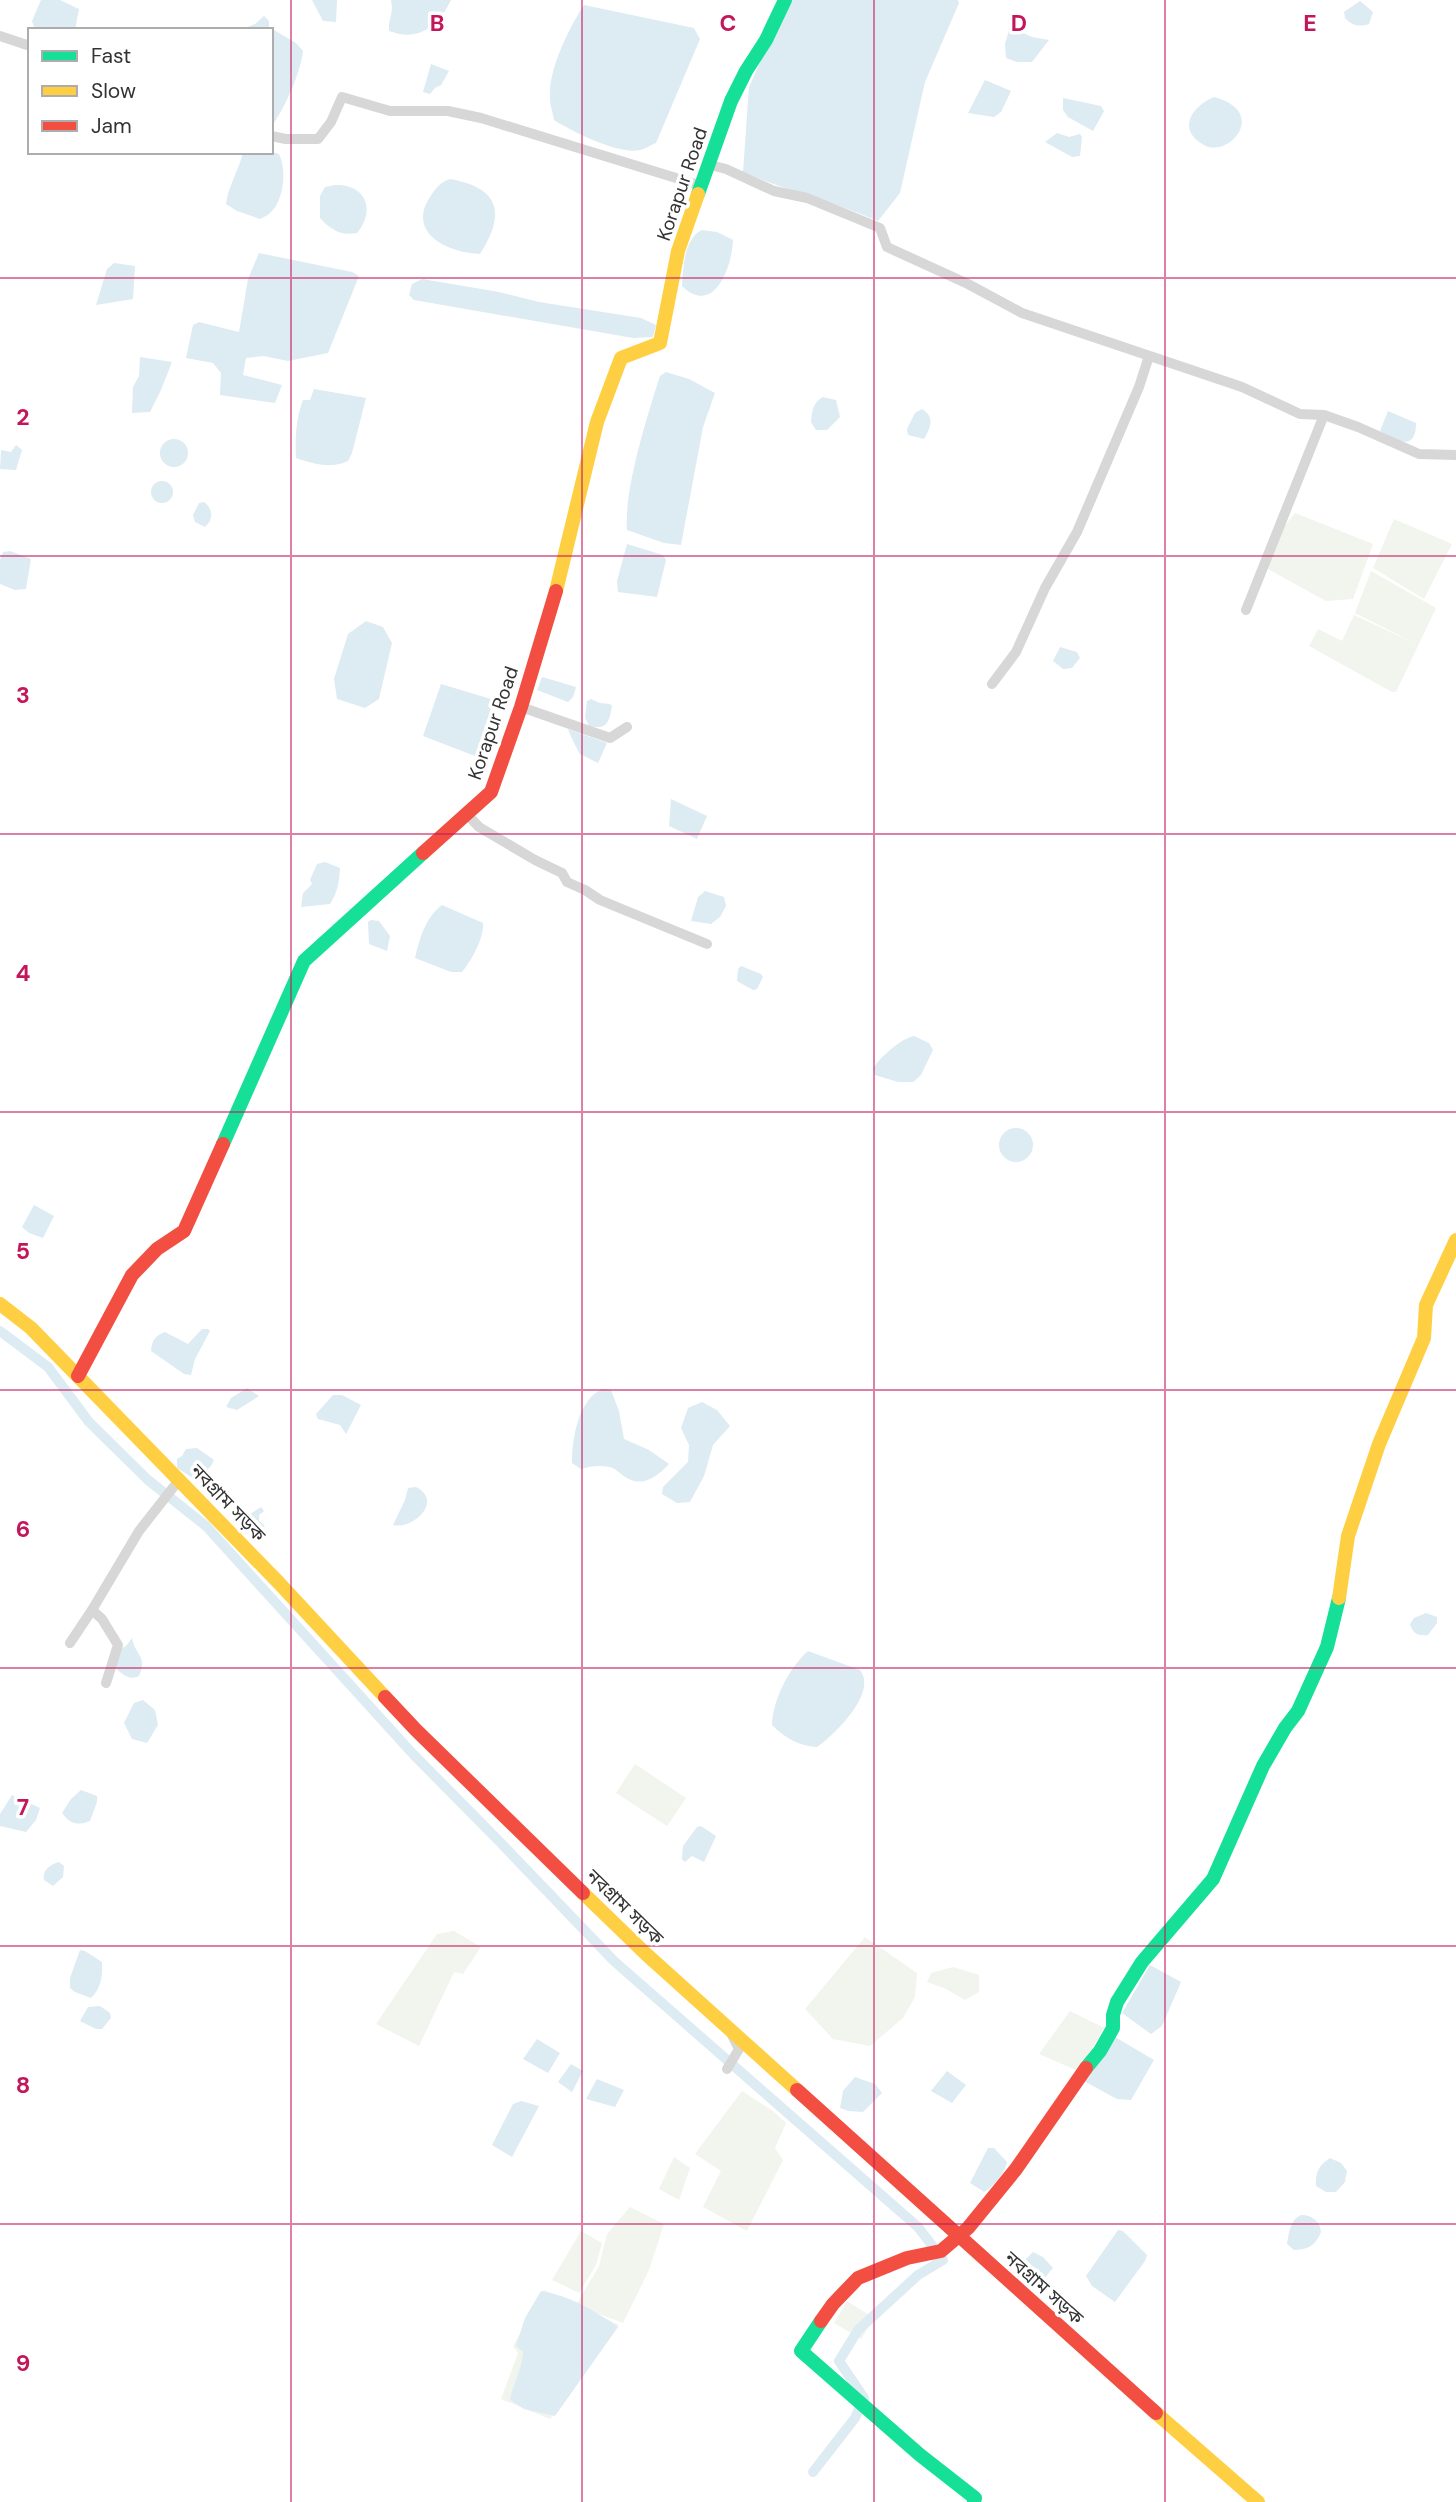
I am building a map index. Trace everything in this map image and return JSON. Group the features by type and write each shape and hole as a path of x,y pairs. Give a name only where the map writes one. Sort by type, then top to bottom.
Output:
{"street":[{"name":"Korapur Road","path":"78,1376 132,1275 157,1249 184,1231 304,961 491,793 521,707 558,584 597,422 621,358 660,343 678,251 731,101 766,40 784,0"},
{"path":"0,36 28,45"},
{"path":"273,136 318,139 331,122 342,97 390,111 448,111 481,118 702,186"},
{"path":"710,165 726,169 774,191 807,198 880,228 887,247 968,284 1022,313 1242,387 1300,414 1324,415 1419,454 1456,455"},
{"path":"992,684 1016,652 1045,588 1082,520 1139,387 1149,356"},
{"path":"1246,610 1324,415"},
{"path":"521,707 610,738 626,727"},
{"path":"467,814 479,827 562,873 567,882 600,900 707,944"},
{"path":"974,2502 975,2498 920,2455 801,2351 833,2304 859,2278 907,2258 941,2251 959,2237 1016,2169 1061,2107 1074,2083 1100,2051 1112,2028 1117,2002 1142,1962 1213,1880 1263,1766 1308,1692 1327,1647 1338,1612 1348,1536 1379,1444 1424,1338 1426,1305 1456,1240"},
{"name":"নবগ্রাম সড়ক","path":"0,1304 31,1328 78,1376 416,1730 646,1954 1076,2343 1258,2502"},
{"path":"70,1643 139,1531 179,1480"},
{"path":"92,1610 102,1619 118,1645 107,1683"},
{"path":"727,2069 739,2049 728,2029"}],"shaded area":[{"path":"41,0 60,0 79,9 75,28 34,28 32,21"},
{"path":"312,0 337,0 336,22 323,21"},
{"path":"391,0 451,0 433,25 409,35 389,31"},
{"path":"788,0 958,0 925,82 900,193 878,221 743,172 749,87"},
{"path":"1360,1 1373,12 1369,24 1356,25 1345,18 1344,12"},
{"path":"584,5 694,28 700,39 656,143 644,149 631,151 609,146 554,120 550,98 552,75 566,37"},
{"path":"264,16 271,28 245,28"},
{"path":"1010,27 1032,37 1049,40 1032,62 1017,62 1006,58 1005,44"},
{"path":"273,29 296,43 303,51 299,69 273,124"},
{"path":"431,64 449,71 441,85 430,94 423,92"},
{"path":"985,80 1011,91 1001,112 994,117 968,113"},
{"path":"1214,97 1231,104 1239,113 1242,122 1239,132 1232,140 1224,146 1214,148 1195,139 1189,126 1190,119 1199,106"},
{"path":"1063,98 1101,106 1104,111 1093,131 1068,117 1063,110"},
{"path":"1057,133 1069,137 1080,134 1080,156 1072,157 1045,142"},
{"path":"242,154 279,154 283,168 281,193 275,208 260,219 226,204"},
{"path":"450,179 479,189 494,204 493,226 480,254 444,245 427,231 423,221 424,210 430,197 436,188"},
{"path":"335,185 354,189 365,200 366,216 357,233 337,231 320,218 320,196 325,187"},
{"path":"702,230 717,232 733,240 725,275 712,292 703,296 693,294 682,286 688,247 691,240"},
{"path":"259,253 352,272 359,276 328,353 288,361 264,356 246,358 243,375 282,385 275,403 220,395 221,373 213,363 186,358 193,325 199,322 239,332 248,279"},
{"path":"114,263 135,266 133,299 96,305 107,269"},
{"path":"422,279 539,302 641,318 656,325 653,337 633,338 414,300 409,295 412,284"},
{"path":"140,357 172,362 150,412 132,413 133,387 139,376"},
{"path":"666,372 689,379 715,393 703,427 681,545 664,543 627,530 629,494 638,453 660,376"},
{"path":"314,389 366,398 348,461 328,465 296,458 296,429 301,407 303,400 310,400"},
{"path":"823,397 836,400 840,417 827,430 816,430 811,422 813,411 817,401"},
{"path":"922,409 929,415 931,422 924,439 908,435 907,429 915,413"},
{"path":"1388,411 1416,423 1413,438 1399,441 1380,431"},
{"path":"174,439 184,443 188,453 184,463 174,467 164,463 160,453 164,443"},
{"path":"16,445 22,450 16,470 0,469 1,450 11,452"},
{"path":"162,481 172,488 173,492 166,502 162,503 152,496 151,492 158,482"},
{"path":"204,502 211,514 205,527 195,522 193,515 199,503"},
{"path":"1295,513 1373,544 1353,599 1326,601 1266,568 1284,527"},
{"path":"1394,519 1452,544 1424,599 1373,568"},
{"path":"627,544 663,555 666,560 657,597 618,592 617,581"},
{"path":"10,551 31,559 26,589 15,590 0,584 0,560 3,552"},
{"path":"1371,571 1436,608 1396,692 1309,646 1318,629 1342,641 1354,615 1414,643 1355,613"},
{"path":"366,621 383,627 392,643 379,699 365,708 337,699 334,679 348,634"},
{"path":"1060,647 1077,652 1080,658 1072,668 1063,669 1053,661"},
{"path":"542,677 576,687 573,697 568,702 537,690"},
{"path":"441,684 494,700 475,756 423,736"},
{"path":"591,699 612,706 608,721 603,726 589,726 585,718 587,701"},
{"path":"568,729 607,743 598,763 580,754"},
{"path":"671,799 707,816 697,839 669,826"},
{"path":"325,862 340,868 338,887 333,900 330,904 301,907 303,893 312,884 310,880 317,864"},
{"path":"705,891 724,897 726,906 720,917 711,924 691,921 698,897"},
{"path":"442,905 483,923 477,949 462,972 451,972 415,958 427,922"},
{"path":"379,921 390,936 387,951 369,944 368,922"},
{"path":"741,966 761,974 763,977 757,989 753,990 737,981 738,969"},
{"path":"914,1036 929,1043 933,1050 921,1075 913,1082 898,1082 875,1075 873,1068 881,1058 897,1044"},
{"path":"1016,1128 1028,1133 1033,1145 1028,1157 1016,1162 1004,1157 999,1145 1004,1133"},
{"path":"34,1205 54,1216 43,1238 22,1227"},
{"path":"202,1329 210,1331 195,1359 191,1375 184,1374 151,1351 155,1339 165,1332 188,1344"},
{"path":"247,1388 259,1396 237,1410 226,1407 231,1398"},
{"path":"602,1389 611,1390 619,1411 624,1439 649,1450 669,1464 651,1479 635,1481 610,1467 581,1469 572,1463 575,1432 582,1411 594,1394"},
{"path":"333,1395 342,1395 361,1405 346,1434 340,1425 318,1419 316,1414"},
{"path":"702,1402 717,1410 730,1426 713,1445 704,1476 690,1502 677,1503 662,1494 663,1487 688,1462 689,1445 681,1428 688,1408"},
{"path":"197,1448 214,1460 208,1469 193,1478 177,1468 177,1459 186,1449"},
{"path":"416,1487 424,1493 427,1500 422,1513 409,1523 393,1525 408,1488"},
{"path":"261,1507 264,1511 259,1515 259,1521 265,1526 254,1534 243,1533 241,1520"},
{"path":"1426,1613 1437,1617 1437,1623 1428,1635 1419,1635 1410,1624 1414,1618"},
{"path":"132,1638 142,1664 139,1676 132,1678 115,1667 118,1650 126,1646"},
{"path":"808,1651 860,1670 864,1679 863,1690 852,1713 817,1747 793,1740 772,1725 775,1705 783,1685 794,1666"},
{"path":"143,1700 155,1710 158,1725 147,1743 132,1739 124,1723 134,1703"},
{"path":"635,1764 686,1798 667,1826 616,1793"},
{"path":"81,1790 97,1796 97,1802 90,1821 78,1824 68,1820 62,1813"},
{"path":"12,1795 40,1808 36,1820 26,1832 0,1826 0,1814"},
{"path":"701,1826 716,1836 704,1862 692,1856 685,1862 682,1859 683,1846 697,1827"},
{"path":"59,1862 64,1866 63,1877 53,1886 44,1880 44,1873"},
{"path":"454,1931 481,1947 463,1974 454,1972 419,2046 376,2024 437,1934"},
{"path":"865,1937 917,1973 915,1997 903,2018 870,2046 833,2039 805,2009"},
{"path":"80,1950 102,1962 101,1982 91,1998 70,1988 70,1978"},
{"path":"1150,1965 1181,1982 1162,2026 1151,2034 1122,2013"},
{"path":"953,1967 979,1975 979,1992 965,2000 927,1982 931,1973"},
{"path":"100,2006 110,2013 111,2018 102,2029 80,2021 88,2007"},
{"path":"1070,2011 1104,2028 1078,2071 1039,2054"},
{"path":"1115,2037 1154,2060 1131,2100 1117,2099 1082,2080"},
{"path":"537,2039 560,2053 548,2073 523,2059"},
{"path":"571,2064 583,2071 572,2092 558,2082"},
{"path":"947,2071 966,2085 952,2103 931,2091"},
{"path":"855,2077 875,2084 882,2093 863,2112 840,2108 843,2091"},
{"path":"597,2079 624,2090 615,2107 586,2099"},
{"path":"742,2091 786,2123 775,2148 783,2160 747,2231 703,2207 721,2171 695,2154"},
{"path":"521,2101 539,2106 512,2157 492,2145 513,2104"},
{"path":"988,2148 994,2148 1007,2162 998,2179 984,2192 970,2183"},
{"path":"674,2157 690,2168 679,2200 659,2189"},
{"path":"1330,2158 1341,2163 1347,2171 1345,2182 1336,2192 1326,2192 1316,2186 1318,2170"},
{"path":"630,2207 664,2224 649,2270 623,2323 586,2309 619,2325 550,2419 501,2399 518,2353 513,2346 544,2290 576,2305 599,2266 607,2234"},
{"path":"1301,2215 1315,2219 1321,2232 1311,2246 1294,2250 1287,2244 1288,2236 1292,2223"},
{"path":"1118,2230 1123,2231 1147,2255 1115,2302 1092,2286 1086,2276"},
{"path":"581,2231 602,2243 596,2265 579,2293 552,2280"},
{"path":"1033,2252 1043,2257 1053,2268 1037,2287 1018,2267"},
{"path":"541,2291 581,2304 618,2327 555,2416 524,2409 510,2400 523,2352 516,2346 525,2318"},
{"path":"847,2301 874,2318 861,2339 834,2323"}],"waterway":[{"path":"0,1331 48,1367 89,1422 148,1480 206,1526 413,1754 614,1961 918,2227 943,2260 918,2275 858,2330 839,2361 864,2398 855,2418 813,2472"}],"traffic: fast":[{"path":"698,194 731,101 766,40 785,0"},
{"path":"223,1144 304,961 423,853"},
{"path":"1086,2068 1113,2028 1117,2002 1142,1962 1213,1879 1263,1766 1298,1711 1327,1647 1339,1598"},
{"path":"821,2321 801,2351 920,2455 975,2498 974,2502"}],"traffic: slow":[{"path":"556,591 597,422 621,358 660,343 678,251 698,194"},
{"path":"1339,1598 1348,1536 1379,1444 1424,1338 1426,1305 1456,1240"},
{"path":"0,1304 31,1328 279,1583 385,1697"},
{"path":"583,1893 646,1954 797,2090"},
{"path":"1156,2413 1258,2502"}],"traffic: jam":[{"path":"423,853 491,792 521,707 556,591"},
{"path":"78,1376 132,1275 157,1249 184,1231 223,1144"},
{"path":"385,1697 583,1893"},
{"path":"821,2321 858,2278 907,2258 941,2251 968,2228 1016,2169 1086,2068"},
{"path":"797,2090 1156,2413"}]}
